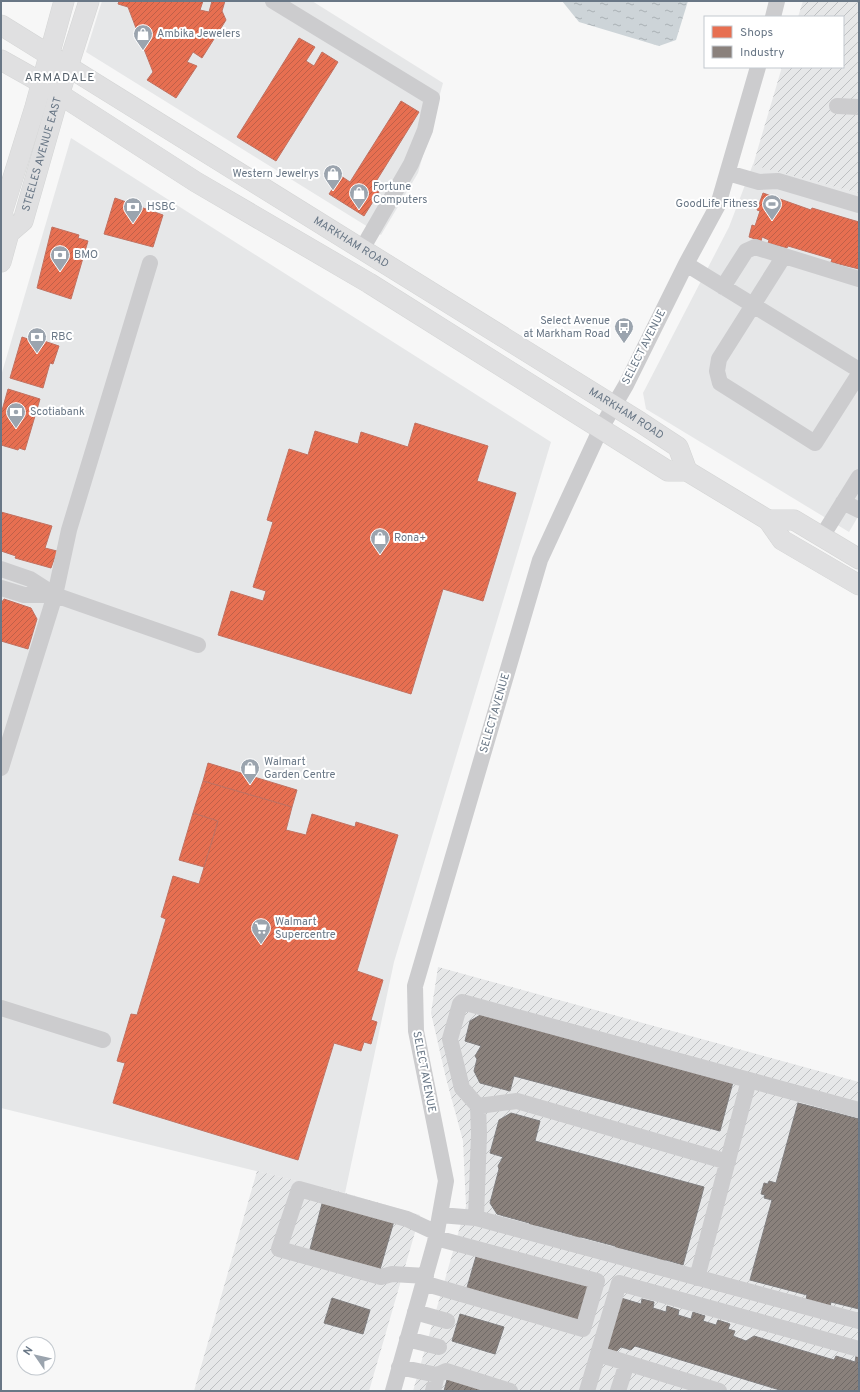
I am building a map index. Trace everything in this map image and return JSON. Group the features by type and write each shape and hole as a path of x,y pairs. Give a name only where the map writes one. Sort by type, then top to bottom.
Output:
{"main road":[{"name":"STEELES AVENUE EAST","path":"64,1 42,83 2,213 9,233 23,221 59,95 89,1"},
{"name":"MARKHAM ROAD","path":"1,25 614,405 678,447 687,471"},
{"path":"1,60 42,83 196,182 327,258 668,470 687,471 768,520 782,540 859,585"},
{"path":"1,262 9,233"},
{"path":"768,520 794,520 821,538 859,559"}],"street":[{"path":"272,1 432,98 425,130 411,164 362,249"},
{"path":"773,16 777,1"},
{"name":"SELECT AVENUE","path":"393,1391 437,1236 446,1181 416,1031 415,986 540,560 602,428 718,205 758,68"},
{"path":"837,106 859,107"},
{"path":"728,173 759,182 778,181 859,205"},
{"path":"723,287 746,251 755,247 859,279"},
{"path":"784,256 719,359 716,371 720,383 815,443 859,374"},
{"path":"1,768 55,595 69,530 150,263"},
{"path":"686,264 859,370"},
{"path":"821,538 859,477"},
{"path":"843,502 859,510"},
{"path":"1,569 30,579 55,595 198,645"},
{"path":"1,588 24,595 55,595"},
{"path":"476,1218 479,1134 478,1106 462,1088 450,1039 460,1004 462,1002 859,1110"},
{"path":"1,1008 103,1040"},
{"path":"698,1278 749,1080"},
{"path":"478,1106 517,1102 728,1162"},
{"path":"300,1189 407,1219 437,1236 597,1281 582,1329 424,1280 392,1274 380,1276 279,1248 300,1189"},
{"path":"440,1215 476,1218 859,1321"},
{"path":"587,1391 619,1282 859,1348"},
{"path":"415,1312 448,1321"},
{"path":"408,1339 439,1347"},
{"path":"598,1354 720,1391"},
{"path":"618,1391 627,1363"},
{"path":"400,1367 437,1375 446,1372 510,1391"},
{"path":"433,1391 437,1375"}],"shaded area":[{"path":"102,1 312,1 443,83 418,173 381,235 86,52"},
{"path":"803,1 859,1 859,193 753,165 782,68 844,68 844,16 798,16"},
{"path":"71,138 551,442 394,962 345,1193 1,1108 1,376"},
{"path":"753,164 859,193 859,515 849,532 646,409 643,393 729,227"},
{"path":"438,967 859,1082 859,1391 413,1391 466,1206 463,1141 446,1078 431,1013"},
{"path":"257,1171 345,1193 420,1215 369,1391 194,1391"}],"water":[{"path":"562,1 688,1 676,40 659,46 579,22"}],"building: Shops":[{"path":"119,1 203,1 200,10 209,12 212,1 225,1 222,11 226,20 202,58 193,52 187,62 197,66 176,98 147,80 153,72 142,44 143,43 128,7 118,4"},
{"path":"299,38 315,47 306,61 314,66 322,52 338,62 276,161 237,137"},
{"path":"401,101 419,112 372,188 379,192 364,216 329,194 341,176 350,182"},
{"path":"763,193 811,210 812,208 859,222 859,269 831,262 832,259 788,246 787,248 768,243 769,240 762,237 761,241 749,237 752,225 755,226 760,211 757,210"},
{"name":"HSBC","path":"115,198 163,215 153,247 104,234"},
{"name":"BMO","path":"52,227 79,235 78,238 88,241 71,299 37,288"},
{"name":"RBC","path":"22,337 34,341 35,338 59,346 53,364 50,363 43,388 10,378"},
{"name":"Scotiabank","path":"8,389 40,399 25,450 19,448 18,450 1,445 1,414"},
{"name":"Rona+","path":"415,423 488,446 477,481 516,493 483,601 443,589 411,694 218,635 231,591 263,601 266,591 253,587 273,522 267,520 289,449 308,455 315,431 358,444 361,432 408,447"},
{"path":"1,512 52,526 45,548 57,551 51,568 15,558 16,556 1,551"},
{"path":"4,599 31,608 37,619 28,649 1,641 1,601"},
{"name":"Walmart Garden Centre","path":"208,763 297,790 292,807 203,781"},
{"name":"Walmart Supercentre","path":"203,781 292,807 286,830 306,835 312,814 355,827 356,822 398,835 357,971 383,980 371,1020 377,1022 371,1044 364,1042 361,1051 334,1043 298,1160 113,1103 125,1063 117,1061 131,1014 137,1015 166,919 161,917 173,876 199,884 218,821 193,813"},
{"path":"193,813 218,821 204,867 179,860"}],"building: Industry":[{"path":"482,1014 733,1082 720,1131 514,1076 510,1091 480,1083 474,1071 477,1059 475,1056 481,1046 465,1041 470,1021"},
{"path":"798,1103 859,1119 859,1309 831,1302 829,1311 805,1304 807,1295 750,1280 772,1200 764,1198 765,1195 761,1194 764,1183 768,1184 769,1181 776,1183"},
{"path":"511,1113 540,1121 535,1141 704,1187 683,1265 666,1260 661,1262 657,1258 623,1249 618,1250 615,1246 581,1237 576,1239 572,1235 538,1226 533,1227 529,1223 497,1214 490,1203 499,1169 498,1166 503,1157 490,1153 499,1120"},
{"path":"323,1200 394,1221 379,1273 309,1253"},
{"path":"477,1253 593,1286 582,1325 466,1291"},
{"path":"332,1298 370,1310 363,1334 324,1323"},
{"path":"621,1298 641,1304 642,1299 654,1302 653,1308 666,1312 667,1306 679,1310 678,1315 691,1319 693,1312 705,1316 703,1321 716,1325 718,1320 730,1324 728,1329 735,1331 733,1336 746,1341 754,1336 834,1360 836,1356 855,1362 856,1356 859,1357 859,1391 783,1391 635,1346 631,1350 621,1347 616,1352 609,1350 607,1346"},
{"path":"460,1314 504,1327 495,1354 452,1341"},
{"path":"448,1376 500,1391 444,1391"}],"place":[{"name":"Ambika Jewelers","path":"143,51"},
{"name":"Western Jewelrys","path":"333,191"},
{"name":"Fortune Computers","path":"359,210"},
{"name":"GoodLife Fitness","path":"772,221"},
{"name":"HSBC","path":"133,224"},
{"name":"BMO","path":"60,272"},
{"name":"Select Avenue at Markham Road","path":"624,344"},
{"name":"RBC","path":"37,354"},
{"name":"Scotiabank","path":"16,429"},
{"name":"Rona+","path":"380,555"},
{"name":"Walmart Garden Centre","path":"250,785"},
{"name":"Walmart Supercentre","path":"261,945"}],"district":[{"name":"ARMADALE","path":"60,78"}]}
